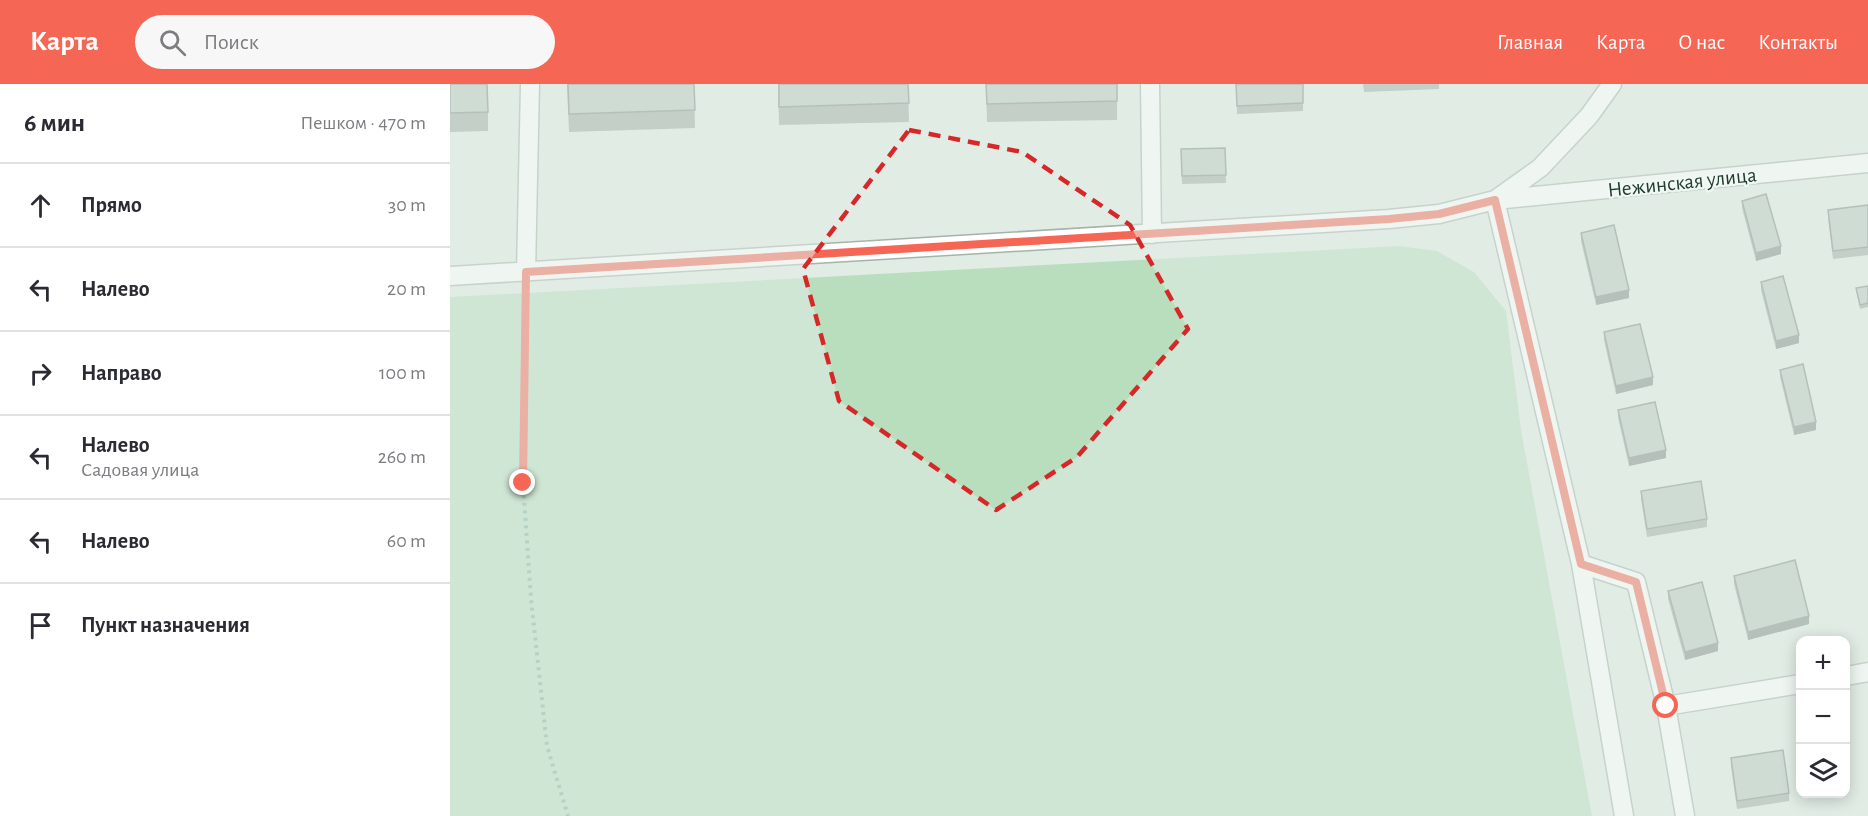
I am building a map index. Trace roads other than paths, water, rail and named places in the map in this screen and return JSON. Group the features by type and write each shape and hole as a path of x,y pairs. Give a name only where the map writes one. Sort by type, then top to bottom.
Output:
{"street":[{"path":"526,272 530,84"},
{"path":"1149,84 1152,234"},
{"path":"450,276 1152,234 1439,214 1495,200 1540,168 1589,116 1612,84"},
{"name":"Нежинская улица","path":"1495,200 1868,163"},
{"path":"1495,200 1581,564 1624,816"},
{"path":"1581,564 1636,582 1666,706 1685,816"},
{"path":"1850,675 1868,672"},
{"path":"1666,706 1796,685"}]}
